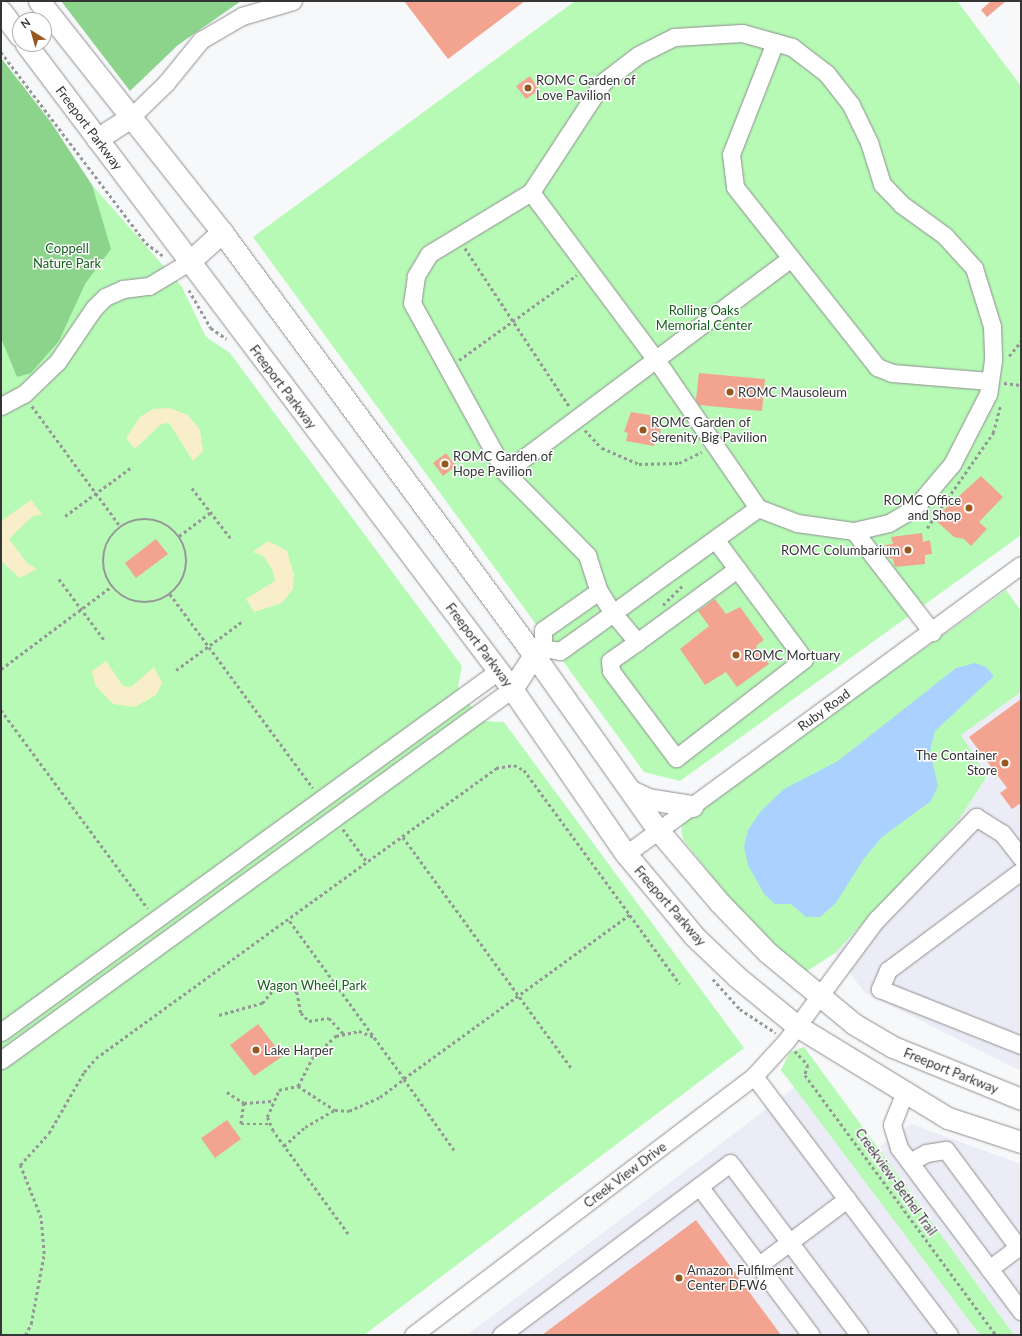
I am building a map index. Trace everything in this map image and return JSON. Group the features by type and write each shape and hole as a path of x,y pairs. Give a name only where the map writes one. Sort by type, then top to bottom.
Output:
{"main road":[{"name":"Freeport Parkway","path":"39,1 222,232 539,651 658,830 767,952 817,996 854,1024 893,1047 1021,1099"},
{"path":"1,11 12,25"},
{"name":"Freeport Parkway","path":"32,52 97,139 183,266 498,670 626,854 694,936 737,977 791,1033 905,1092 948,1118 1021,1142"},
{"path":"97,139 131,117"},
{"path":"183,266 222,232"},
{"path":"498,670 539,651"},
{"path":"512,689 539,651"},
{"path":"631,790 648,799 692,806"}],"street":[{"path":"131,117 166,83 201,40 242,16 294,1"},
{"path":"531,192 656,359 758,508 810,526 854,531 889,523 920,502 952,464 988,394 990,381 992,326 974,268 945,236 901,204 882,184 869,142 851,105 828,74 792,47 742,33 674,37 638,55 603,82 531,192 429,254 416,276 412,303 505,472 587,555 599,591 613,614 637,642"},
{"path":"775,42 731,154 735,187 876,368 892,373 990,381"},
{"path":"505,472 790,259"},
{"path":"1,406 24,394 58,361 94,308 105,297 123,289 149,286 183,266"},
{"path":"599,591 543,630 539,651 560,651 758,508"},
{"path":"854,531 932,632"},
{"path":"715,539 737,568 804,659 676,758 611,671 610,661 694,598 737,568"},
{"name":"Ruby Road","path":"626,854 932,632 1021,565"},
{"path":"1,1032 498,670"},
{"path":"1,1060 512,689"},
{"name":"Creek View Drive","path":"413,1335 754,1076 791,1033 817,996 876,920 976,818 1002,833 1021,857"},
{"path":"1021,871 888,970 880,989 1021,1046"},
{"path":"754,1076 949,1335"},
{"path":"905,1092 892,1125 900,1148 1021,1311"},
{"path":"910,1162 926,1153 946,1150 1020,1246 989,1269"},
{"path":"501,1335 730,1163 859,1335"},
{"path":"699,1186 812,1335"},
{"path":"759,1265 847,1199"}],"path":[{"path":"1,52 146,242 183,266"},
{"path":"458,237 577,418 602,448 638,464 679,463 715,444"},
{"path":"447,368 587,268"},
{"path":"24,394 121,527"},
{"path":"65,516 133,466"},
{"path":"192,488 232,540"},
{"path":"179,536 211,512"},
{"path":"149,519 167,525 179,536 185,548 187,567 179,586 170,594 157,601 139,602 122,596 112,586 106,575 104,557 109,540 121,527 149,519"},
{"path":"672,570 694,598"},
{"path":"59,579 105,641"},
{"path":"1,669 112,586"},
{"path":"170,594 321,799"},
{"path":"176,670 244,620"},
{"path":"1,710 156,920"},
{"path":"25,1335 31,1324 44,1254 40,1218 20,1165 49,1133 84,1072 96,1058 289,921 496,768 514,765 524,770 553,807 680,984"},
{"path":"334,817 368,863"},
{"path":"403,837 573,1070"},
{"path":"348,1234 284,1146 266,1117 272,1101 279,1090 298,1086 335,1110 349,1111 364,1105 404,1079 630,915"},
{"path":"289,921 454,1150"},
{"path":"220,1015 262,1003 276,987 284,985 297,992 301,1013 309,1021 329,1018 344,1034"},
{"path":"298,1086 312,1058 336,1036 358,1031 374,1037"},
{"name":"Creekview-Bethel Trail","path":"791,1033 808,1065 805,1075 996,1335"},
{"path":"227,1092 244,1103 272,1101"},
{"path":"244,1103 241,1124 270,1124"},
{"path":"284,1146 305,1127 335,1110"}],"shaded area":[{"path":"1021,692 1021,1071 864,992 835,953 893,886 961,735"},
{"path":"795,1087 980,1335 467,1335 685,1171"},
{"path":"911,1124 1021,1164 1021,1335 1014,1335 878,1148"}],"green space":[{"path":"61,1 241,1 178,45 130,91"},
{"name":"Rolling Oaks Memorial Center","path":"575,1 957,1 1021,86 1021,535 680,781 644,772 253,237"},
{"name":"Wagon Wheel Park","path":"1,58 50,121 92,185 182,287 206,337 230,353 462,666 458,686 476,714 482,721 504,722 744,1048 364,1335 1,1335"},
{"name":"Coppell Nature Park","path":"1,58 50,121 92,185 111,249 85,284 59,341 31,373 17,377 1,338"},
{"path":"1006,590 1021,611 1021,692 961,735 987,776 958,821 835,953 804,973 747,920 684,841 681,832 683,821"},
{"path":"804,1047 1014,1335 980,1335 781,1070 790,1052"}],"sand":[{"path":"169,408 188,415 200,430 203,451 193,461 169,423 161,424 135,449 126,438 140,417 153,409"},
{"path":"31,500 42,515 33,516 9,539 28,564 37,569 20,578 1,561 1,521"},
{"path":"268,541 287,551 294,575 293,589 282,603 254,612 246,599 275,581 272,569 263,556 253,552"},
{"path":"106,661 123,686 131,687 154,667 162,683 156,695 135,707 113,704 95,685 92,671"}],"water":[{"path":"975,663 986,667 994,676 935,731 930,751 938,786 931,801 882,837 863,860 836,903 820,917 806,917 791,904 775,904 764,894 748,865 744,847 748,830 761,811 784,789 838,761 956,668"}],"building":[{"path":"404,1 525,1 448,59"},
{"path":"991,1 1006,1 987,17 981,10"},
{"name":"ROMC Garden of Love Pavilion","path":"530,76 539,90 526,99 516,86"},
{"name":"ROMC Mausoleum","path":"699,373 765,379 762,411 699,405 696,400"},
{"name":"ROMC Garden of Serenity Big Pavilion","path":"631,412 661,417 660,439 656,438 654,446 626,441 628,433 624,432"},
{"name":"ROMC Garden of Hope Pavilion","path":"446,453 456,466 443,476 433,463"},
{"name":"ROMC Office and Shop","path":"981,476 1003,497 979,522 987,529 971,546 964,539 954,537 934,519"},
{"name":"ROMC Columbarium","path":"922,533 923,542 930,540 932,554 925,555 925,564 895,567 893,559 886,557 885,545 893,544 891,537"},
{"path":"156,539 168,554 136,578 125,563"},
{"name":"ROMC Mortuary","path":"715,599 726,614 740,607 764,640 756,646 769,664 737,687 726,672 705,685 680,649 709,626 698,611"},
{"name":"The Container Store","path":"1021,699 1021,803 1012,809 1000,793 1007,788 969,737"},
{"name":"Lake Harper","path":"258,1024 283,1056 254,1076 230,1045"},
{"path":"227,1120 241,1139 215,1158 201,1138"},
{"name":"Amazon Fulfilment Center DFW6","path":"696,1220 781,1335 542,1335"}],"place":[{"name":"ROMC Garden of Love Pavilion","path":"528,88"},
{"name":"ROMC Mausoleum","path":"730,392"},
{"name":"ROMC Garden of Serenity Big Pavilion","path":"643,430"},
{"name":"ROMC Garden of Hope Pavilion","path":"445,464"},
{"name":"ROMC Office and Shop","path":"969,508"},
{"name":"ROMC Columbarium","path":"908,550"},
{"name":"ROMC Mortuary","path":"736,655"},
{"name":"The Container Store","path":"1005,763"},
{"name":"Lake Harper","path":"256,1050"},
{"name":"Amazon Fulfilment Center DFW6","path":"679,1278"}]}
